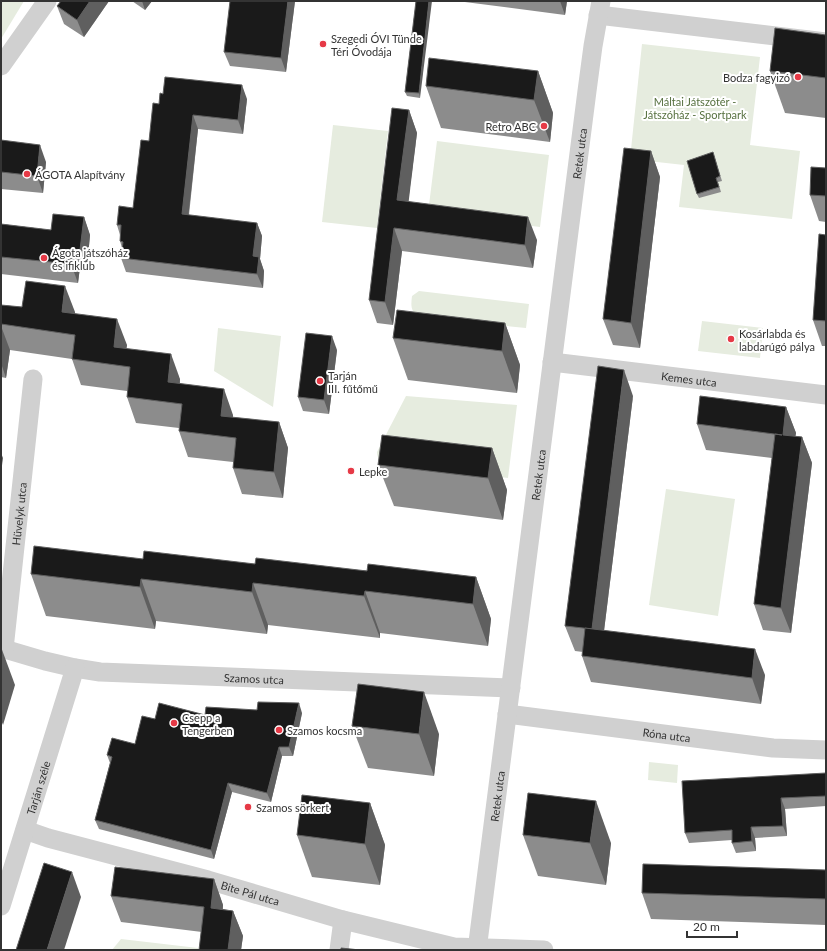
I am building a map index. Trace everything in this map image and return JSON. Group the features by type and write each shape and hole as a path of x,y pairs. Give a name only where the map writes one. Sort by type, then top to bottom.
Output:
{"street":[{"path":"1,66 47,1"},
{"path":"600,8 826,42"},
{"name":"Retek utca","path":"477,949 587,91 600,8"},
{"name":"Kemes utca","path":"552,362 826,396"},
{"name":"Hüvelyk utca","path":"3,648 33,379"},
{"name":"Szamos utca","path":"3,648 45,661 100,672 511,688"},
{"name":"Tarján széle","path":"1,906 75,668"},
{"name":"Róna utca","path":"507,714 773,748 826,750"},
{"name":"Bite Pál utca","path":"25,830 48,838 216,882 343,920 454,947 477,949 544,950"},
{"path":"339,950 343,920"}],"green space":[{"path":"1,1 24,1 1,39"},
{"name":"Máltai Játszótér - Játszóház - Sportpark","path":"642,44 760,57 750,145 800,151 792,219 679,207 684,165 630,159"},
{"path":"333,125 388,131 377,228 322,222"},
{"path":"437,141 549,155 540,227 428,213"},
{"path":"419,291 529,304 526,328 419,317 414,312 411,305 412,296"},
{"name":"Kosárlabda és labdarúgó pálya","path":"702,321 763,328 760,358 698,351"},
{"path":"218,328 281,336 273,407 214,371"},
{"path":"406,396 517,405 508,478 385,462 379,458 377,452"},
{"path":"666,489 735,499 718,616 649,605"},
{"path":"649,762 678,765 677,783 648,780"},
{"path":"121,939 198,948 198,950 112,950"}],"building":[{"path":"61,1 90,1 77,20 57,6"},
{"path":"230,1 288,1 281,58 224,52"},
{"path":"416,1 429,1 419,93 405,92"},
{"path":"775,28 826,35 826,78 770,71"},
{"path":"429,58 538,71 534,100 426,86"},
{"path":"165,77 242,85 238,120 193,115 182,214 257,223 253,256 259,257 257,274 121,258 123,242 120,241 121,225 117,225 119,206 133,208 141,140 149,141 153,103 159,104 160,93 163,94"},
{"path":"392,108 409,110 397,200 528,217 525,245 394,228 385,302 369,300"},
{"path":"1,140 40,145 37,176 1,172"},
{"path":"624,148 651,151 631,323 603,319"},
{"path":"713,152 720,176 716,178 719,187 697,194 687,161"},
{"path":"811,167 826,168 826,196 810,195"},
{"path":"53,214 84,217 80,250 73,249 71,264 1,257 1,224 51,230"},
{"path":"819,234 826,235 826,321 813,320"},
{"path":"26,281 65,286 62,312 117,319 114,347 171,354 168,382 224,389 221,416 279,422 274,472 233,468 236,438 179,431 182,404 127,397 130,367 72,359 75,335 1,324 1,305 22,307"},
{"path":"397,310 505,323 502,351 393,338"},
{"path":"306,333 332,336 324,400 298,397"},
{"path":"598,366 624,370 592,629 565,626"},
{"path":"700,396 786,407 783,435 802,437 781,608 754,604 775,434 697,424"},
{"path":"382,435 492,448 488,478 378,465"},
{"path":"34,546 143,559 144,551 255,564 256,558 367,571 368,564 476,577 473,604 365,591 364,596 253,583 252,592 141,579 140,587 31,574"},
{"path":"585,628 755,649 752,678 582,656"},
{"path":"358,684 424,692 419,734 352,726"},
{"path":"258,702 299,703 289,747 279,747 267,793 228,783 211,850 95,820 112,757 107,755 112,738 135,744 142,716 155,719 159,703 205,715 206,707 257,710"},
{"path":"826,773 826,796 781,798 783,826 751,827 752,841 732,843 732,830 685,833 682,781"},
{"path":"528,793 596,801 590,843 523,835"},
{"path":"302,795 370,803 365,844 297,835"},
{"path":"44,863 72,872 47,950 16,950"},
{"path":"643,864 826,870 826,899 642,893"},
{"path":"115,867 214,879 211,908 233,911 228,950 199,950 204,907 111,896"},
{"path":"341,948 360,950 341,950"}],"place":[{"name":"Szegedi ÓVI Tünde Téri Óvodája","path":"323,44"},
{"name":"Bodza fagyizó","path":"798,77"},
{"name":"Retro ABC","path":"544,126"},
{"name":"ÁGOTA Alapítvány","path":"27,174"},
{"name":"Ágota játszóház és ifiklub","path":"44,258"},
{"name":"Kosárlabda és labdarúgó pálya","path":"731,339"},
{"name":"Tarján III. fűtőmű","path":"320,381"},
{"name":"Lepke","path":"351,471"},
{"name":"Csepp a Tengerben","path":"174,723"},
{"name":"Szamos kocsma","path":"279,730"},
{"name":"Szamos sörkert","path":"248,807"}]}
